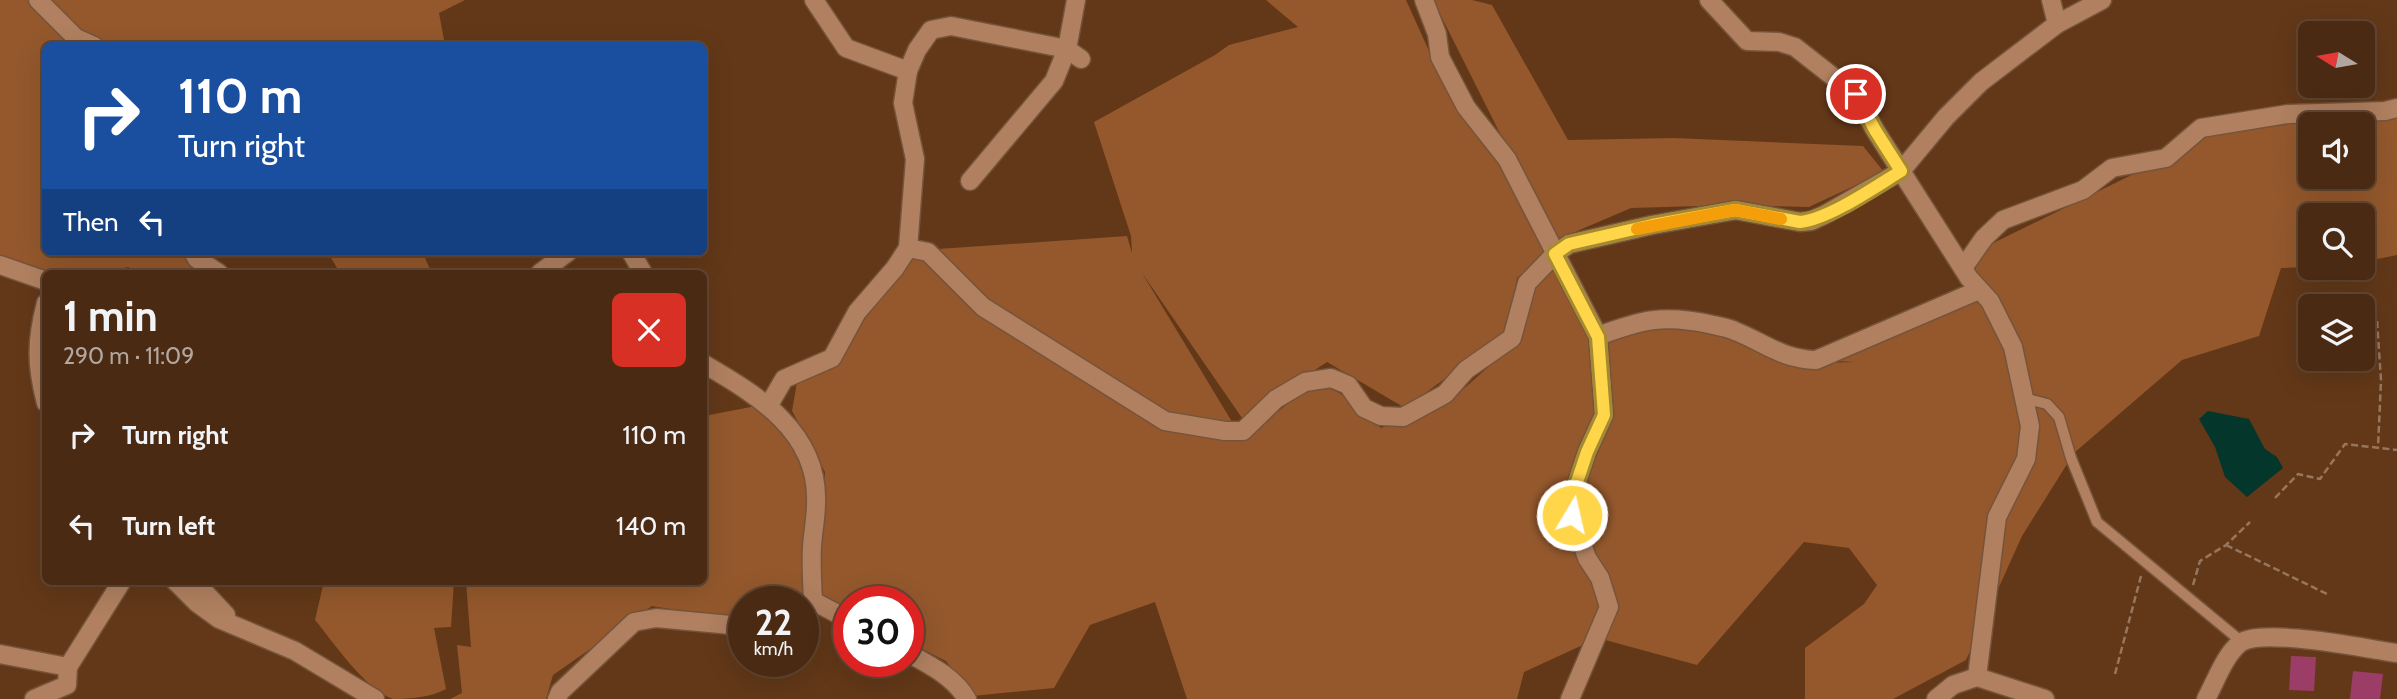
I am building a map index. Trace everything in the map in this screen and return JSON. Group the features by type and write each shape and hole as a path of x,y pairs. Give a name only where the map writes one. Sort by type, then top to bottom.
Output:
{"street":[{"path":"38,0 76,38 85,42"},
{"path":"814,0 846,48 908,71"},
{"path":"970,181 1074,54 1076,0"},
{"path":"1423,0 1437,34 1440,57 1466,107 1507,159 1598,337 1604,415 1577,482 1572,515 1587,558 1600,578 1609,607 1570,699"},
{"path":"1709,0 1747,41 1779,42 1795,47 1856,94 1875,130 1963,268 1990,301 2013,347 2031,426 2026,459 1997,517 1976,677"},
{"path":"2051,0 2057,24"},
{"path":"908,248 928,252 983,307 1165,421 1225,431 1242,431 1276,399 1305,382 1331,378 1348,385 1364,408 1381,416 1404,417 1445,394 1466,370 1512,338 1527,283 1555,254 1569,244 1735,210 1800,222 1811,221 1901,171 1946,117 1981,82 2057,24 2102,0"},
{"path":"769,405 784,379 832,358 857,312 895,268 908,248 915,159 903,103 908,71 916,50 931,30 951,26 1074,54"},
{"path":"1963,268 1984,238 2003,220 2083,190 2112,168 2166,158 2201,128 2288,114 2385,111 2397,107"},
{"path":"195,256 214,270"},
{"path":"544,270 563,256"},
{"path":"0,265 42,280"},
{"path":"1598,337 1632,324 1664,318 1734,330 1768,348 1797,359 1816,360 1979,290"},
{"path":"42,319 37,339 37,373 42,390"},
{"path":"707,365 769,405 808,453 814,473 817,501 809,586"},
{"path":"34,699 68,685 68,667 119,585"},
{"path":"179,585 219,619 295,650 375,699"},
{"path":"196,585 218,603 235,626"},
{"path":"557,699 560,692 634,622 656,618 728,625"},
{"path":"2206,699 2230,654 2250,638 2307,639 2397,653"},
{"path":"0,654 68,667"},
{"path":"924,663 961,688 967,699"},
{"path":"1936,699 1953,685 1976,677 2045,699"}],"lane":[{"path":"2024,398 2047,404 2059,417 2071,458 2097,523 2242,642"}],"path":[{"path":"2378,321 2381,380 2378,448"},
{"path":"2274,498 2298,474 2320,479 2345,444 2397,450"},
{"path":"2190,599 2200,561 2226,545 2250,522"},
{"path":"2226,545 2327,594"},
{"path":"2115,674 2144,562"}],"shaded area":[{"path":"0,0 465,0 439,13 444,42 42,42 42,256 189,256 201,270 130,270 129,267 109,270 42,271 0,265"},
{"path":"1266,0 1406,0 1434,62 1501,167 1545,253 1517,278 1507,333 1405,408 1327,362 1242,418 1142,273 1243,440 1296,397 1319,383 1341,394 1381,428 1449,402 1516,342 1531,285 1553,268 1598,336 1689,322 1816,363 1855,362 1816,360 1977,291 1975,252 2166,158 2210,126 2298,116 2298,189 2375,189 2375,112 2329,112 2397,104 2397,255 2375,260 2375,203 2298,203 2298,267 2281,268 2259,336 2182,360 2074,453 2022,536 1966,660 1893,699 1805,699 1805,648 1864,604 1877,585 1849,548 1804,542 1697,665 1598,638 1524,672 1517,699 1187,699 1155,602 1090,625 1054,688 972,696 946,661 924,650 924,586 833,586 833,605 819,598 819,586 817,586 825,472 792,411 797,382 841,356 909,251 1127,236 1132,253 1131,236 1094,122 1229,45 1298,27"},
{"path":"1433,0 1472,0 1492,5 1568,140 1674,138 1863,146 1884,172 1809,207 1735,205 1631,208 1554,241"},
{"path":"330,256 424,256 431,270 338,270"},
{"path":"756,406 800,452 809,491 804,586 728,586 728,617 724,618 652,606 553,675 546,699 450,699 462,693 457,645 471,647 466,585 707,585 707,415"},
{"path":"323,585 454,585 451,627 434,628 446,689 406,699 393,699 382,694 361,676 315,620"}],"water":[{"path":"2208,411 2249,419 2265,449 2277,457 2283,468 2247,497 2225,477 2215,447 2199,419"}],"building":[{"path":"2291,656 2316,657 2314,691 2289,690"},
{"path":"2353,671 2383,674 2380,699 2350,699"}],"slow traffic":[{"path":"1637,229 1735,210 1781,219"}],"route":[{"path":"1572,515 1577,482 1604,415 1598,337 1555,254 1569,244 1735,210 1800,222 1811,221 1824,215 1901,171 1856,94"}]}
